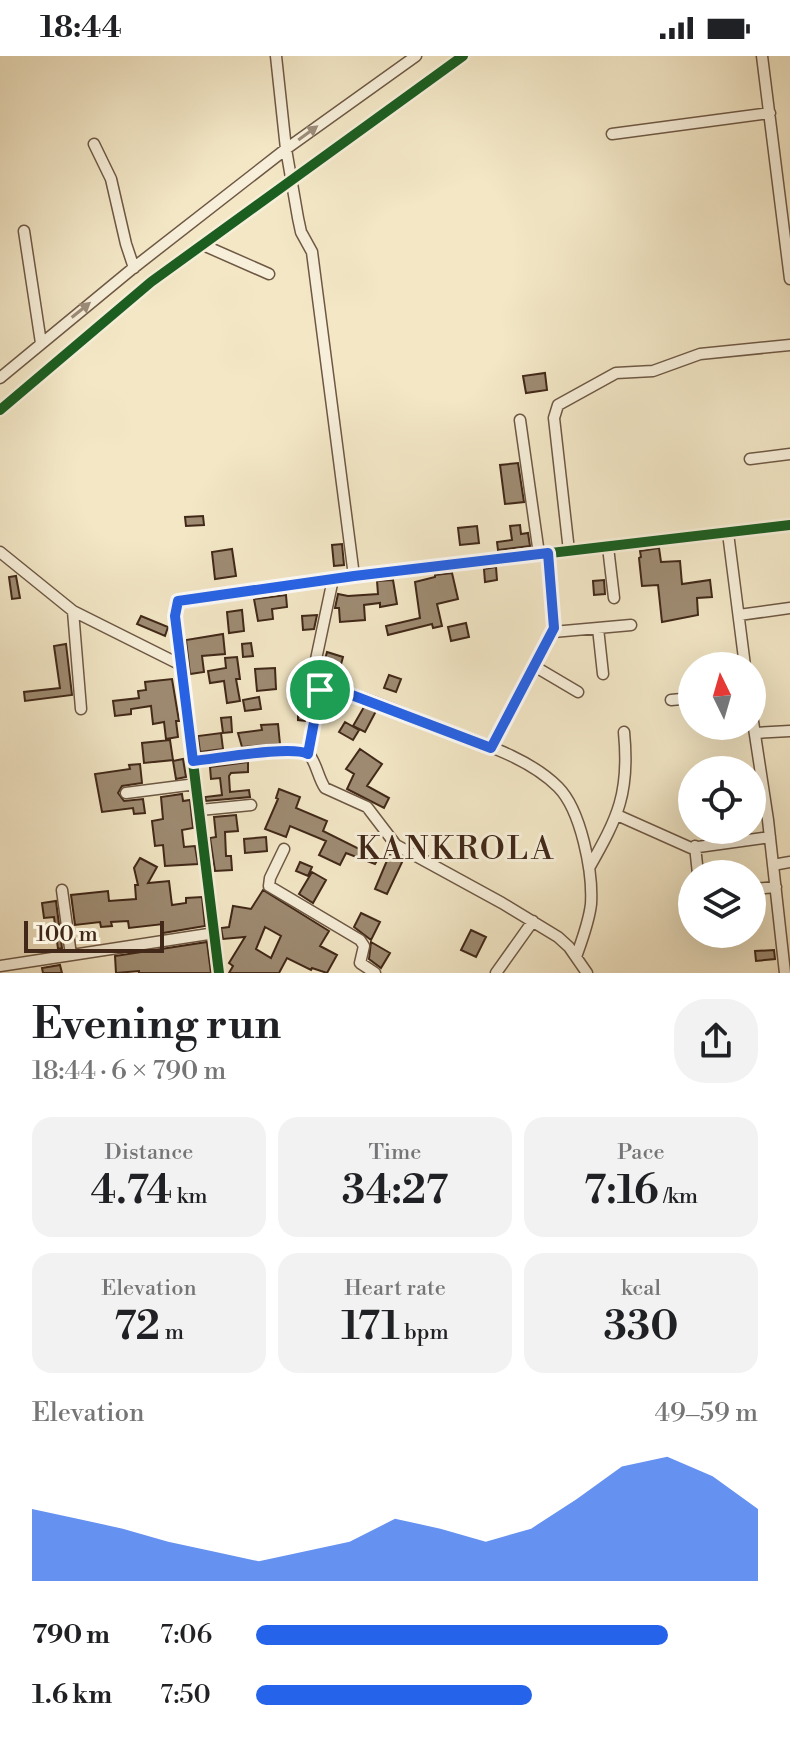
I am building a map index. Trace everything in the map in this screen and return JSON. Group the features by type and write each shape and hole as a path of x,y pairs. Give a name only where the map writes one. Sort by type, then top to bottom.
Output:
{"street":[{"path":"276,56 286,149 301,232 312,252 354,576"},
{"path":"0,378 286,149 416,56"},
{"path":"0,410 151,282 463,56"},
{"path":"762,56 790,279"},
{"path":"612,134 770,113"},
{"path":"94,144 111,179 134,268"},
{"path":"24,231 41,343"},
{"path":"203,245 269,274"},
{"path":"569,551 554,418 558,405 616,373 653,371 700,354 790,345"},
{"path":"491,748 553,632 554,616 520,420"},
{"path":"750,459 790,454"},
{"path":"219,973 175,616 178,601 354,576 790,525"},
{"path":"728,533 743,652"},
{"path":"608,547 614,598"},
{"path":"0,552 73,611 181,665"},
{"path":"320,690 311,683 333,579"},
{"path":"739,615 790,608"},
{"path":"73,611 81,709"},
{"path":"553,632 631,625"},
{"path":"598,628 603,674"},
{"path":"534,666 578,692"},
{"path":"323,687 333,688 491,748 542,774 560,789 573,810 591,885 581,968 558,937 396,845 374,813 325,788 308,754 323,687"},
{"path":"671,700 678,699"},
{"path":"766,732 790,731"},
{"path":"589,868 617,815 626,783 624,732"},
{"path":"756,740 785,973"},
{"path":"193,761 279,752 301,751 308,754"},
{"path":"126,793 196,784"},
{"path":"200,810 251,805"},
{"path":"617,815 697,848 770,837"},
{"path":"695,846 696,860"},
{"path":"284,849 269,886 360,940 364,946 360,963 375,973"},
{"path":"773,865 790,862"},
{"path":"766,888 776,887"},
{"path":"62,890 71,955"},
{"path":"496,973 533,921"},
{"path":"0,966 215,933"}],"building":[{"path":"545,373 547,390 526,393 523,376"},
{"path":"518,463 524,502 505,504 500,465"},
{"path":"203,516 204,525 186,526 185,517"},
{"path":"520,525 521,534 528,533 530,546 498,550 497,542 512,540 510,526"},
{"path":"477,526 479,543 460,545 458,528"},
{"path":"342,544 344,565 334,566 332,545"},
{"path":"659,548 661,562 680,561 682,584 710,580 712,597 697,598 698,615 662,622 658,585 642,586 639,558 640,551"},
{"path":"232,549 236,576 215,579 212,552"},
{"path":"496,567 497,580 485,582 484,569"},
{"path":"452,573 458,599 437,604 442,626 433,628 432,624 388,635 386,626 420,618 415,582"},
{"path":"16,576 20,598 12,599 9,577"},
{"path":"393,580 397,604 380,607 380,603 364,605 365,620 340,622 339,608 335,608 338,594 378,594 377,581"},
{"path":"604,580 605,594 594,595 593,581"},
{"path":"286,595 287,607 272,609 273,619 258,621 254,599"},
{"path":"242,610 244,631 229,633 227,612"},
{"path":"317,615 314,629 303,630 302,616"},
{"path":"141,616 168,627 165,636 137,624"},
{"path":"466,623 469,637 451,641 448,627"},
{"path":"223,634 225,654 202,656 204,672 190,674 186,640"},
{"path":"251,643 253,656 243,657 242,644"},
{"path":"66,644 72,695 25,701 24,692 60,688 54,646"},
{"path":"327,652 343,657 340,668 324,663"},
{"path":"237,657 240,679 236,679 240,701 227,703 224,681 210,683 208,671 226,668 225,658"},
{"path":"275,668 276,689 257,691 255,669"},
{"path":"389,675 401,679 396,692 384,688"},
{"path":"172,679 179,721 176,721 178,737 166,739 164,722 153,724 151,706 131,709 131,714 115,716 113,701 139,698 138,691 146,690 145,682"},
{"path":"292,686 302,686 303,703 292,703"},
{"path":"259,697 261,709 245,711 243,700"},
{"path":"298,705 309,705 306,721 298,720"},
{"path":"364,707 376,711 365,732 353,726"},
{"path":"231,717 232,732 223,733 221,718"},
{"path":"345,722 359,730 353,740 339,732"},
{"path":"278,724 280,744 242,747 238,733 262,730 261,725"},
{"path":"221,733 223,749 200,752 198,736"},
{"path":"170,740 173,760 144,763 142,743"},
{"path":"360,749 382,764 367,786 389,798 384,808 347,789 354,774 346,769"},
{"path":"183,759 186,777 176,779 173,761"},
{"path":"248,762 248,772 231,773 229,776 230,792 249,790 250,797 206,801 205,797 222,795 220,778 211,779 210,767"},
{"path":"140,764 142,783 122,786 118,793 124,801 143,799 145,813 134,814 133,808 102,812 95,774 130,769 129,765"},
{"path":"279,789 300,797 296,808 327,821 323,831 359,849 363,840 371,844 367,853 378,859 375,864 346,853 340,865 319,855 326,841 290,826 286,837 265,829"},
{"path":"182,794 183,801 190,800 193,828 182,830 184,847 195,846 198,864 165,866 163,845 155,846 152,821 163,819 161,797"},
{"path":"236,815 238,831 225,832 226,856 231,856 232,870 215,871 210,838 216,837 214,817"},
{"path":"266,837 267,851 245,853 244,839"},
{"path":"391,851 404,858 387,894 375,889"},
{"path":"140,858 157,867 148,883 169,881 172,905 186,903 186,898 202,897 205,926 163,933 163,924 129,928 128,921 111,922 112,926 101,927 100,922 75,925 71,895 108,891 109,901 136,899 135,885 138,885 134,868"},
{"path":"300,862 312,867 308,876 296,871"},
{"path":"312,872 326,880 313,903 299,894"},
{"path":"263,890 329,931 320,946 337,955 327,973 311,970 287,958 279,973 229,973 233,966 229,963 245,937 223,939 221,928 229,927 233,906 251,909","holes":["265,927 281,936 271,958 256,949"]},
{"path":"56,901 62,948 58,949 54,917 44,918 42,903"},
{"path":"361,913 380,922 371,940 354,927"},
{"path":"471,930 486,937 476,957 461,950"},
{"path":"207,942 211,973 116,973 115,956"},
{"path":"371,942 390,953 381,968 369,959"},
{"path":"774,950 775,959 756,961 755,951"},
{"path":"60,965 62,973 43,973 42,968"}],"cycle path":[{"path":"0,410 151,282 463,56"},
{"path":"219,973 175,616 177,603 354,576 790,525"}],"district":[{"name":"KANKROLA","path":"456,848"}],"route":[{"path":"548,553 554,628 491,748 328,686 320,690 308,754 301,751 279,752 193,761 176,604 178,601 333,579 548,553"}]}
